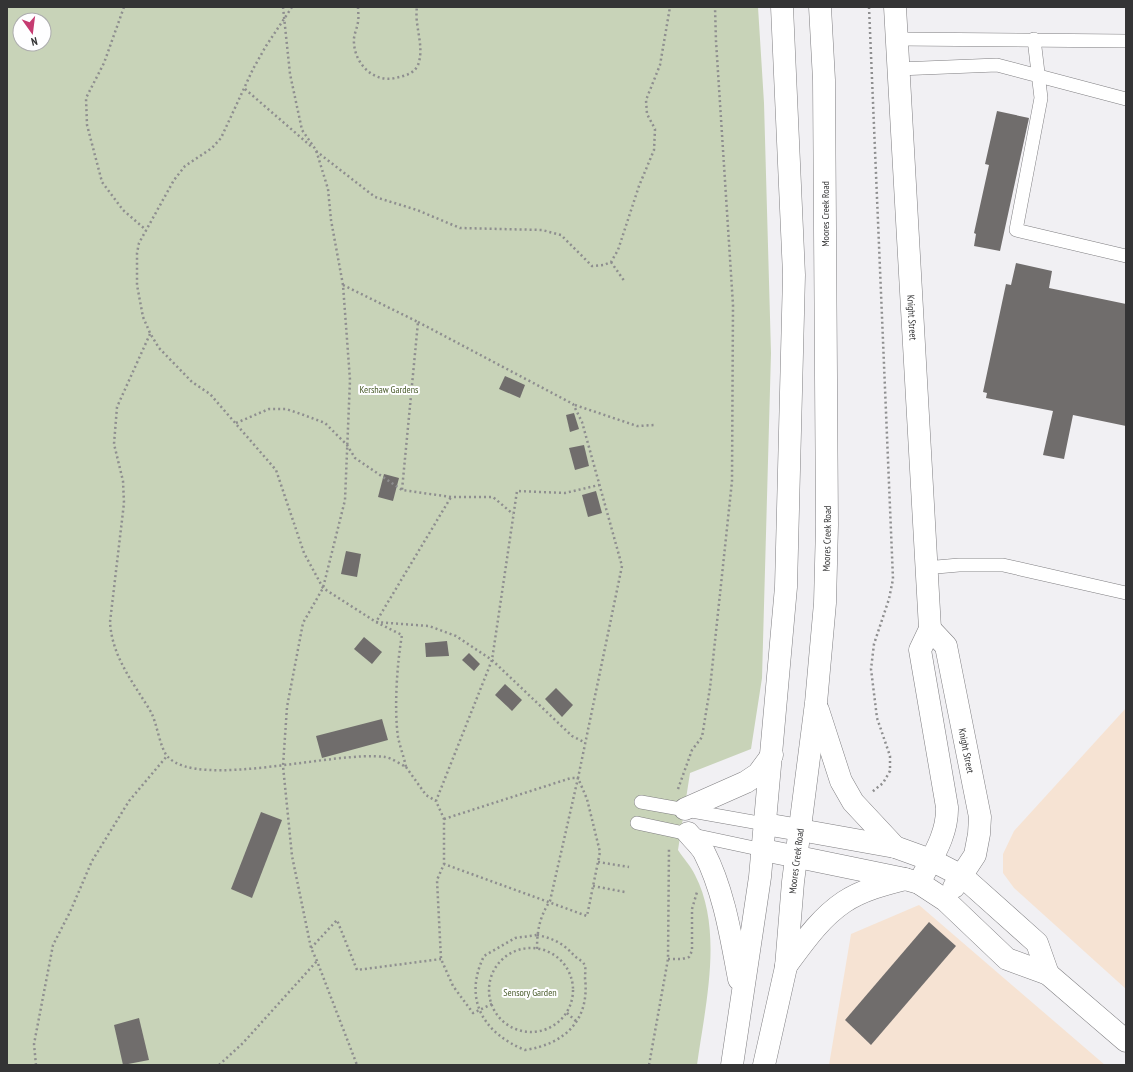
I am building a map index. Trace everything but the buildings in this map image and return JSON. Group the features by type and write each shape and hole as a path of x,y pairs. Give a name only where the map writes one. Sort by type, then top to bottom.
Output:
{"main road":[{"path":"732,1065 763,850 786,587 794,275 782,7"},
{"name":"Moores Creek Road","path":"764,1065 786,967 793,882 798,857 816,703 825,603 827,525 824,80 820,7"},
{"name":"Knight Street","path":"895,7 925,568 930,629 946,646 980,817 979,834 975,855 945,900"},
{"path":"786,967 808,936 833,910 845,901 879,886 912,881 931,860 944,832 948,819 947,807 920,650 930,629"},
{"path":"816,703 841,781 853,802 895,847"},
{"path":"681,800 746,782 758,774 772,755"},
{"path":"765,824 895,847 931,860 962,876 1037,942 1048,974"},
{"path":"688,833 703,851 714,877 732,938 742,994"},
{"path":"763,850 912,881 945,900 1007,959 1048,974 1126,1041"}],"lane":[{"path":"897,39 1126,40"},
{"path":"1034,39 1042,98 1016,230 1126,256"},
{"path":"898,69 996,65 1126,99"},
{"path":"925,568 959,565 1003,565 1126,593"},
{"path":"641,802 681,800 765,824"},
{"path":"637,823 763,850"}],"path":[{"path":"124,7 104,64 86,98 87,125 102,182 123,210 146,230"},
{"path":"283,7 290,74 302,130 316,150 328,189 331,220 343,285 350,380 345,500 323,588 303,623 287,707 283,766 292,856 311,948 318,961 357,1065"},
{"path":"292,7 284,17 259,58 221,138 212,148 185,166 174,180 139,243 137,253 137,284 143,317 159,348 192,382 210,394 276,470 304,553 323,588 376,622 402,635 397,706 398,736 406,767 426,794 436,802 444,819 444,864 437,880 441,959 453,986 473,1013 492,1004"},
{"path":"358,7 359,21 354,43 358,59 363,67 371,74 386,79 408,75 415,71 418,65 420,51 417,7"},
{"path":"245,89 316,150 375,197 417,210 460,228 542,230 561,235 592,266 604,266 611,262 618,250 639,186 654,150 655,129 647,114 646,100 660,65 670,7"},
{"path":"681,800 692,750 702,737 710,688 732,481 733,305 716,41 716,7"},
{"path":"867,794 883,783 890,772 890,756 877,718 871,669 874,644 889,599 893,580 869,7"},
{"path":"611,262 625,282"},
{"path":"343,285 418,322 573,404 637,426 654,425"},
{"path":"402,490 418,322"},
{"path":"150,333 117,407 114,444 123,481 124,503 110,622 111,639 116,654 152,714 167,756 178,765 193,770 283,766 357,755 386,757 406,767"},
{"path":"536,949 537,935 542,912 550,900 578,778 584,742 622,566 582,422 573,404"},
{"path":"236,423 269,409 286,409 325,423 347,445 355,458 402,490 451,497 493,497 514,514"},
{"path":"436,802 492,660 503,573 517,491 565,493 599,485"},
{"path":"376,622 451,497"},
{"path":"376,622 429,626 456,636 492,660 572,736 584,742"},
{"path":"36,1065 34,1044 53,945 96,854 129,801 167,756"},
{"path":"444,819 571,778 578,778"},
{"path":"444,864 550,900 587,916 600,852 587,799 578,778"},
{"path":"649,1065 668,959 668,850"},
{"path":"598,862 629,867"},
{"path":"593,886 625,892"},
{"path":"668,959 682,959 689,957 692,951 692,909 699,887"},
{"path":"311,948 337,920 357,970 441,959"},
{"path":"537,935 555,941 564,946 585,965 587,996 585,1005 577,1022 564,1036 555,1041 525,1050 496,1034 488,1026 479,1010 476,996 476,986 484,956 515,938 537,935"},
{"path":"527,949 536,949 553,954 564,963 570,974 573,987 572,1001 567,1013 557,1023 546,1030 532,1032 519,1030 507,1024 497,1015 492,1004 490,982 494,971 502,960 514,952 527,949"},
{"path":"219,1065 243,1043 318,961"},
{"path":"567,1013 577,1022"}],"shaded area":[{"path":"1126,708 1126,989 1014,888 1003,873 1003,854 1014,831"},
{"path":"919,905 1105,1065 829,1065 851,934"}],"green space":[{"name":"Kershaw Gardens","path":"7,7 758,7 764,103 771,353 762,678 751,749 690,773 678,850 693,872 704,897 709,920 710,944 708,994 697,1065 7,1065"}],"park label":[{"name":"Sensory Garden","path":"530,992"}]}
